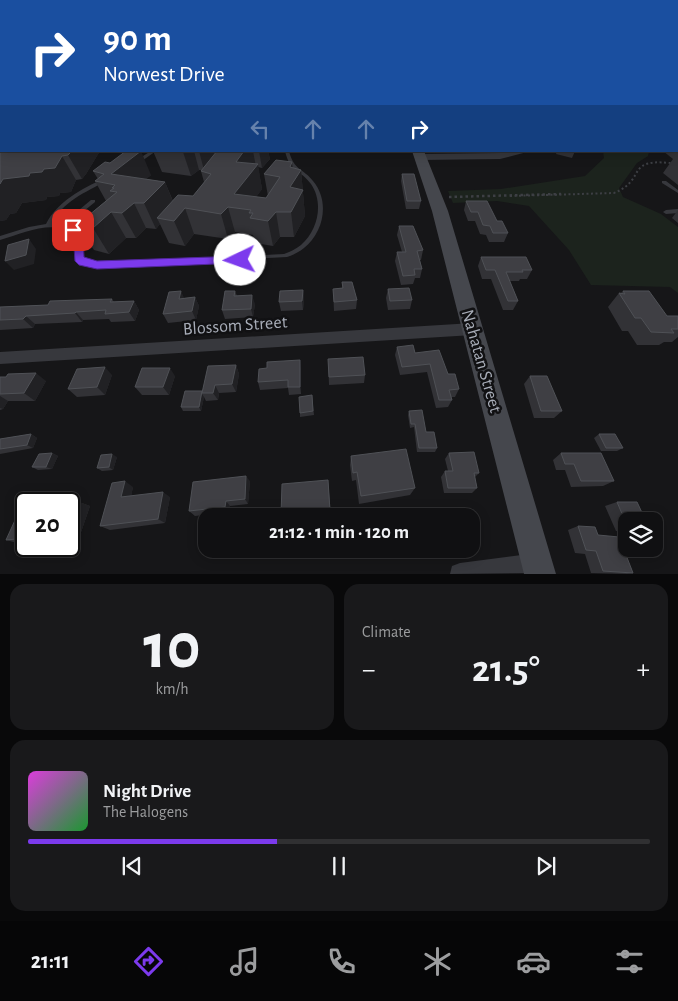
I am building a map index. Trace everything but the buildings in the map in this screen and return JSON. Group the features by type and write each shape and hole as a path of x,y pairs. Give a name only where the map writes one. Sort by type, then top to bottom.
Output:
{"main road":[{"name":"Nahatan Street","path":"419,154 435,198 473,329 538,568"}],"street":[{"path":"419,154 500,156 522,152"},
{"name":"Blossom Street","path":"0,358 473,329"},
{"path":"460,574 538,568"}],"lane":[{"path":"129,167 152,152"},
{"path":"0,238 48,226 63,226 78,233 78,254 83,262 105,266 277,258 293,254 305,246 312,237 320,209 315,186 292,166 287,152"},
{"path":"48,226 52,217 69,201 113,175"},
{"path":"664,182 678,192"},
{"path":"63,226 93,201"},
{"path":"666,212 678,211"},
{"path":"78,244 84,239"}],"path":[{"path":"435,198 614,193 625,188 640,165 645,162 653,160 678,164"}],"shaded area":[{"path":"603,152 649,152 648,156 637,163 619,188 623,197 661,214 678,227 678,293 670,287 591,285 569,250 529,206 497,201 453,203 448,191 501,189 585,176 604,158"}],"route":[{"path":"73,230 78,233 79,258 83,262 97,265 114,266 240,260"}]}
